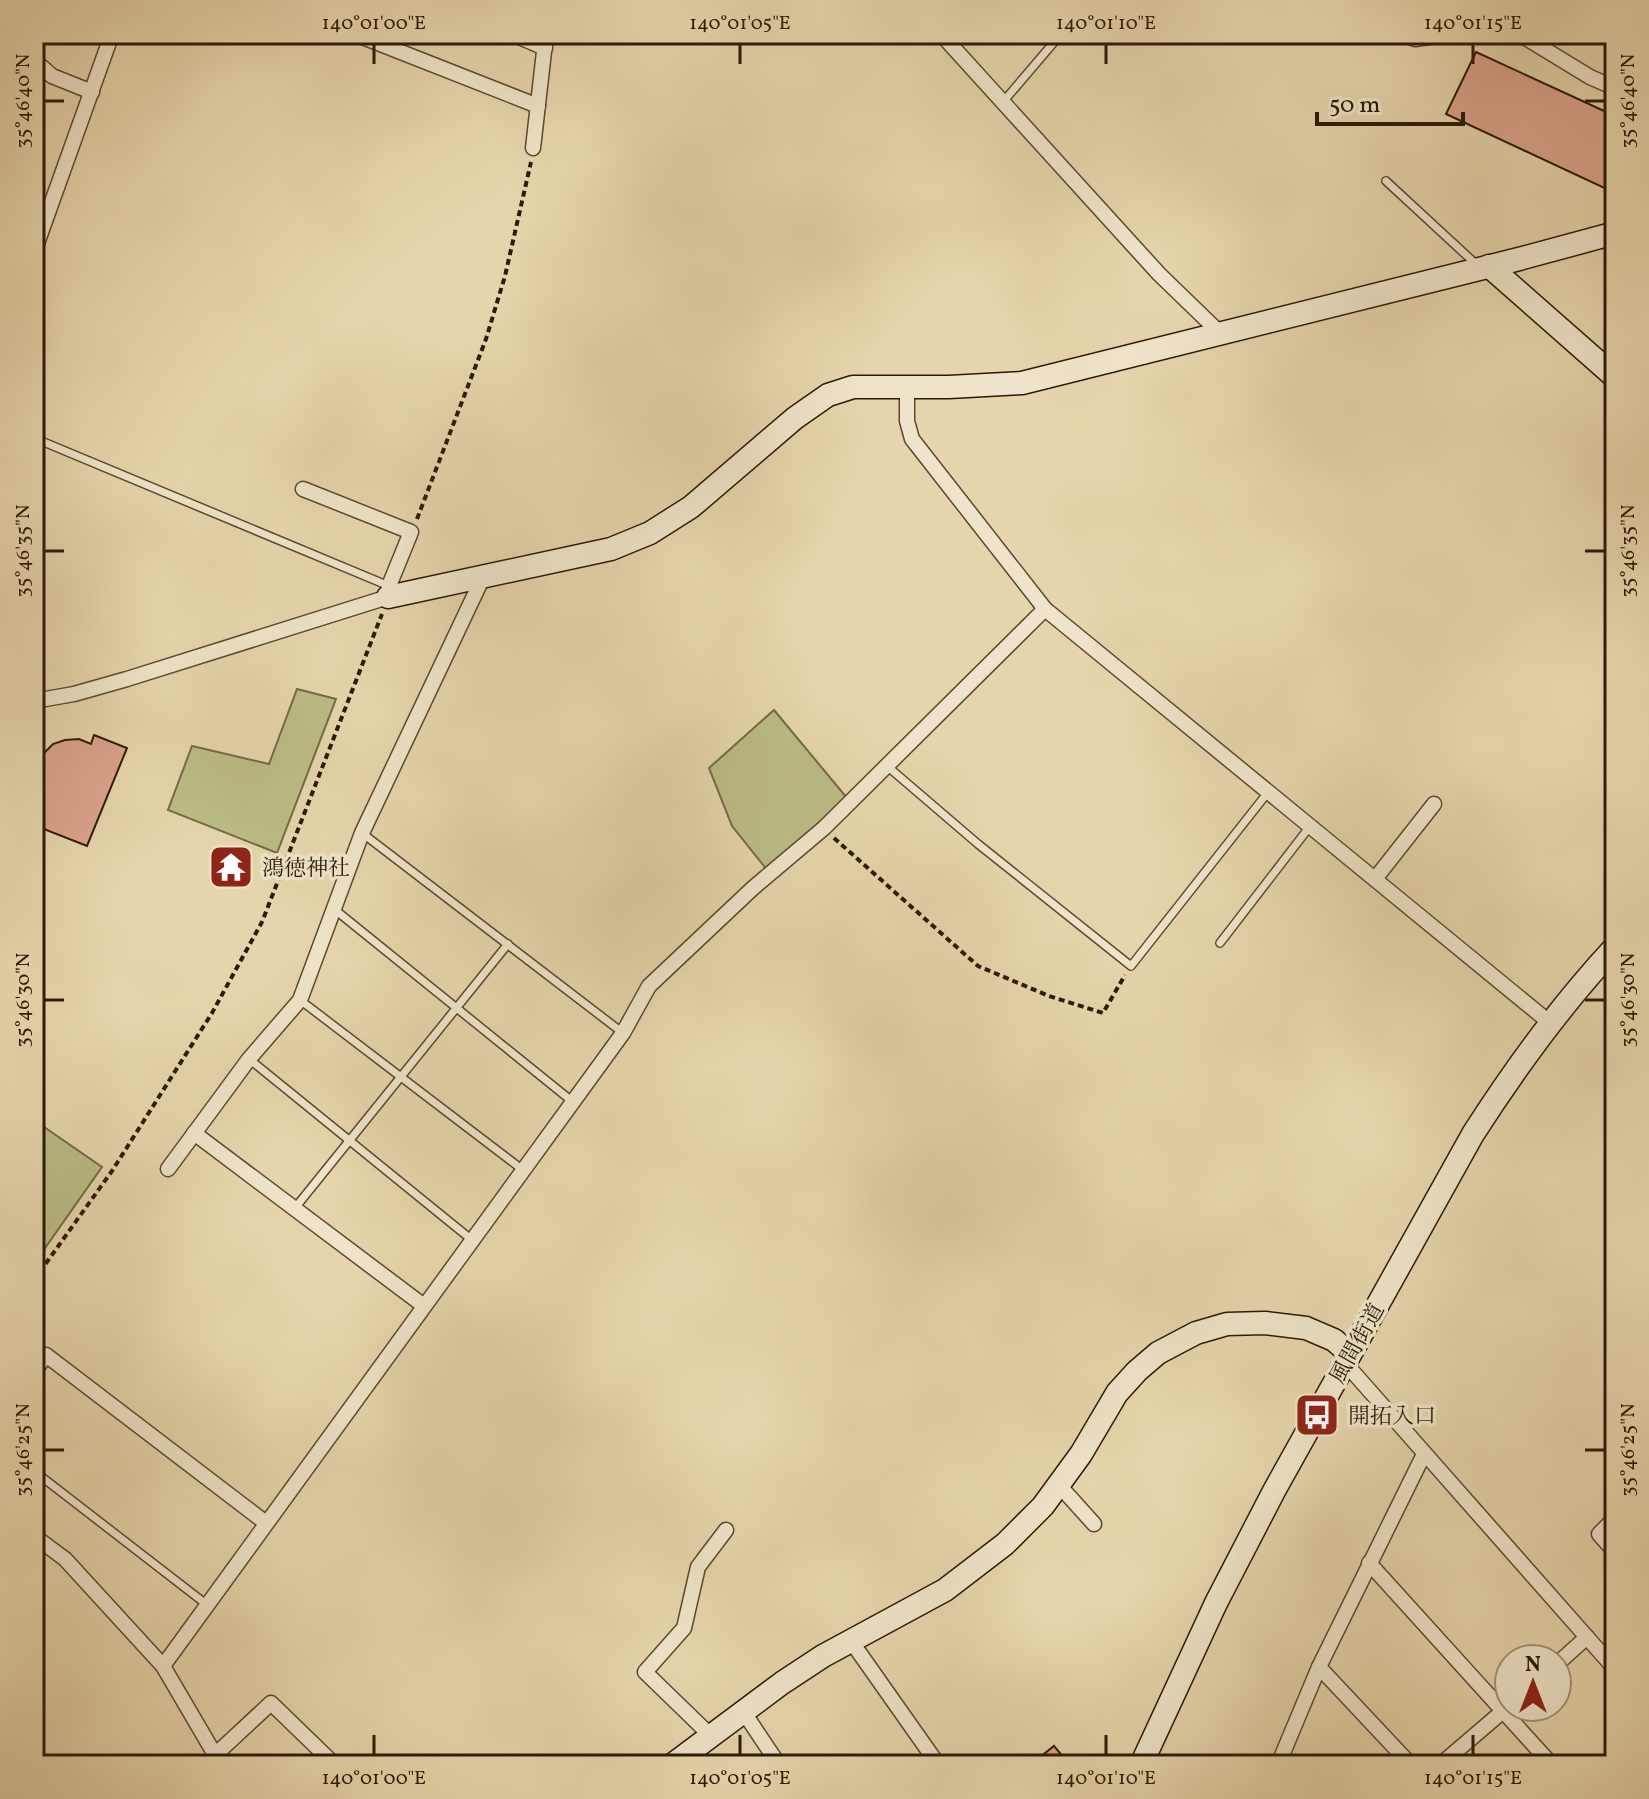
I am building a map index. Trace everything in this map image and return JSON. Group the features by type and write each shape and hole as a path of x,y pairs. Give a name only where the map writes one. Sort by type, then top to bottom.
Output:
{"street":[{"path":"35,245 112,34"},
{"path":"355,34 538,106"},
{"path":"512,34 545,41 533,148"},
{"path":"941,34 1159,274 1221,334"},
{"path":"1401,34 1415,39 1448,34"},
{"path":"1514,34 1615,88"},
{"path":"34,64 52,76 92,92"},
{"path":"34,701 127,679 388,591 611,549 650,533 691,507 795,418 828,395 853,387 1022,383 1615,233"},
{"path":"1484,267 1615,377"},
{"path":"907,387 907,421 912,439 1045,609 1549,1022"},
{"path":"303,489 411,532 388,591"},
{"path":"168,1169 249,1059 300,1000 362,833 484,575"},
{"path":"163,1666 623,1033 649,986 753,888 824,828 1045,609"},
{"path":"1375,879 1434,804"},
{"name":"風間街道","path":"1141,1765 1216,1603 1345,1360 1473,1134 1549,1022 1615,947"},
{"path":"194,1133 424,1306"},
{"path":"679,1763 710,1735 782,1683 945,1590 1005,1544 1043,1506 1081,1454 1117,1393 1137,1371 1158,1353 1196,1333 1227,1324 1306,1328 1334,1340 1353,1372 1615,1669"},
{"path":"34,1372 46,1355 266,1523"},
{"path":"1278,1765 1319,1667 1424,1454"},
{"path":"1058,1484 1094,1524"},
{"path":"1615,1518 1599,1534 1615,1552"},
{"path":"710,1735 645,1672 684,1628 698,1567 726,1530"},
{"path":"34,1536 65,1559 163,1666 218,1760 271,1703 335,1765"},
{"path":"1369,1563 1493,1695"},
{"path":"1573,1650 1587,1637"},
{"path":"851,1641 937,1763"},
{"path":"1319,1667 1411,1765"},
{"path":"743,1711 779,1765"},
{"path":"1440,1765 1493,1720"},
{"path":"1518,1723 1552,1765"}],"lane":[{"path":"1002,103 1061,34"},
{"path":"1386,181 1484,267"},
{"path":"34,438 388,591"},
{"path":"887,766 978,844 1131,966 1269,790"},
{"path":"1220,943 1311,825"},
{"path":"362,833 623,1033"},
{"path":"333,908 573,1102"},
{"path":"295,1208 508,944"},
{"path":"300,1000 523,1170"},
{"path":"249,1059 472,1240"},
{"path":"34,1471 206,1604"}],"path":[{"path":"411,532 486,339 505,276 533,148"},
{"path":"34,1280 112,1171 212,1013 262,922 388,591"},
{"path":"824,828 978,966 1049,996 1103,1013 1131,966"}],"green space":[{"path":"297,689 336,699 277,853 168,810 192,746 269,764"},
{"path":"774,710 847,798 767,870 732,826 709,768"},
{"path":"34,1120 102,1167 38,1258 34,1255"}],"building":[{"path":"1476,52 1615,116 1615,193 1446,114"},
{"path":"94,735 127,748 87,846 36,826 41,812 34,810 34,752 42,755 53,744 65,740 79,739 91,744"},
{"path":"1054,1746 1070,1765 1030,1765"}],"place":[{"name":"鴻徳神社","path":"231,867"},
{"name":"開拓入口","path":"1317,1415"}]}
